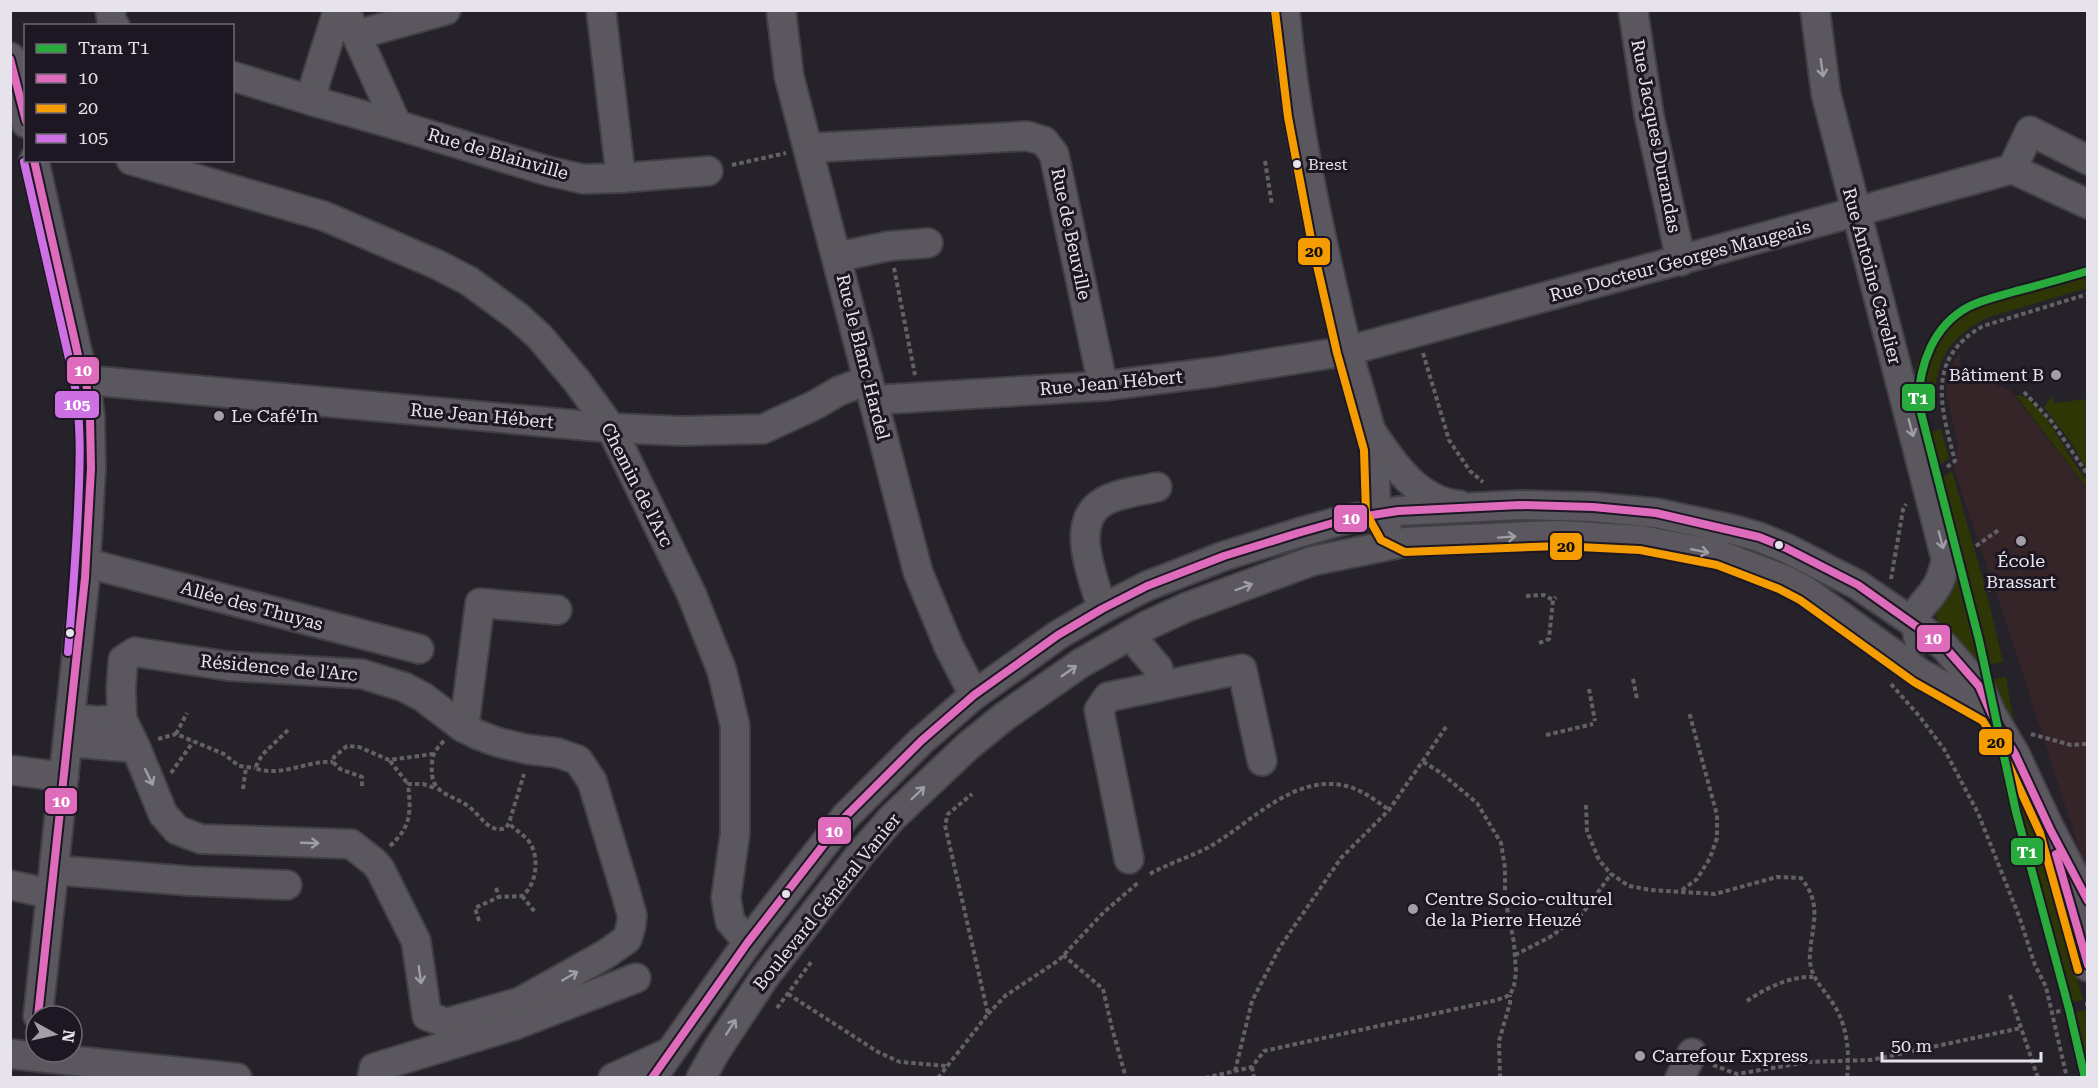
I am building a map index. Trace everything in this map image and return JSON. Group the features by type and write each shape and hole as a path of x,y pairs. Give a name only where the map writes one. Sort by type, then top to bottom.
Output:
{"street":[{"path":"313,102 315,83 338,10"},
{"path":"397,125 351,23 446,10"},
{"path":"601,10 621,178"},
{"name":"Rue le Blanc Hardel","path":"782,10 789,76 801,150 837,257 918,572 949,646 974,695"},
{"path":"1285,10 1298,115 1321,237 1347,351 1374,448 1377,514 1389,533 1409,542 1418,537 1423,527 1420,498 1370,430"},
{"name":"Rue Jacques Durandas","path":"1633,10 1649,115 1681,261"},
{"name":"Rue Antoine Cavelier","path":"1815,10 1826,94 1946,559 1938,584 1920,607 1914,623"},
{"path":"10,57 24,115"},
{"name":"Rue de Blainville","path":"234,77 548,171 583,179 708,171"},
{"path":"2088,160 2030,131 2012,169 2088,204"},
{"name":"Rue de Beuville","path":"801,150 1026,136 1044,141 1054,154 1103,386"},
{"path":"34,162 78,355 86,380 90,418 91,468 86,563 39,1004"},
{"name":"Chemin de l'Arc","path":"138,162 324,216 438,265 469,281 518,316 540,337 577,381 611,428 691,593 722,671 735,726 735,833 726,898 730,921 748,942"},
{"name":"Rue Docteur Georges Maugeais","path":"1347,351 2012,169"},
{"path":"837,257 890,246 928,243"},
{"name":"Rue Jean Hébert","path":"86,380 611,428 682,431 763,429 839,391 1103,386 1215,372 1347,351"},
{"path":"1347,519 1362,514 1369,507 1375,484"},
{"path":"1102,609 1085,549 1085,528 1092,512 1103,502 1157,487"},
{"name":"Boulevard Général Vanier","path":"652,1077 748,942 846,816 921,741 974,695 1058,635 1147,586 1263,544 1347,519 1377,514 1420,498 1481,495 1520,505 1593,507 1656,513 1731,529 1786,548 1881,599 1944,646 1979,686 1991,713 2015,754 2081,894 2088,934"},
{"name":"Boulevard Général Vanier","path":"701,1077 764,978 862,852 893,817 968,746 1005,716 1081,663 1130,635 1187,607 1312,561 1409,542 1559,535 1641,540 1720,555 1783,579 1806,591 1920,673 1991,713"},
{"name":"Allée des Thuyas","path":"86,563 419,650"},
{"path":"463,727 480,603 556,610"},
{"path":"1914,623 1920,643 1920,673"},
{"path":"1130,635 1158,668 1161,685"},
{"name":"Résidence de l'Arc","path":"135,652 228,666 362,674 404,687 463,727 497,742 531,750 558,753 578,760 592,781 632,915 632,926 627,939 606,954 520,1002 447,1023 427,1016 416,941 380,869 351,844 201,839 177,830 163,814 131,736 121,688 123,660 135,652"},
{"path":"1129,859 1099,710 1108,697 1242,669 1262,761"},
{"path":"69,730 131,736"},
{"path":"10,770 64,777"},
{"path":"10,885 53,882 189,881 287,885"},
{"name":"Boulevard Général Vanier","path":"2081,894 2088,967"},
{"path":"372,1077 374,1068 515,1025 636,978"},
{"path":"612,1077 669,1053 680,1051 696,1059 702,1065 701,1077"},
{"path":"84,1062 237,1077"}],"path":[{"path":"708,171 801,150"},
{"path":"1265,161 1272,205"},
{"path":"890,246 916,382"},
{"path":"1952,462 1940,400 1946,366 1959,344 1969,334 1983,326 2088,294"},
{"path":"1416,332 1449,440 1470,471 1481,495"},
{"path":"2024,392 2052,422 2088,475"},
{"path":"1888,586 1904,510 1911,496"},
{"path":"1976,546 2000,530"},
{"path":"1988,590 2017,580"},
{"path":"1526,596 1544,595 1554,599 1549,639 1539,643"},
{"path":"1633,679 1637,699"},
{"path":"1888,681 1931,730 1958,772 1981,820 2019,916 2035,965 2046,987 2067,1077"},
{"path":"1546,735 1594,722 1588,689"},
{"path":"1681,891 1697,879 1710,858 1717,838 1717,815 1689,712"},
{"path":"177,734 187,713"},
{"path":"1235,1071 1252,1001 1280,947 1341,858 1389,810 1446,726"},
{"path":"439,790 431,775 433,754 442,742 463,727"},
{"path":"255,768 262,755 288,730"},
{"path":"131,736 148,742 177,734 224,754 234,763 246,768 274,772 323,761 333,762 340,769 362,777 362,786"},
{"path":"2027,734 2071,745 2088,744"},
{"path":"148,776 165,776 172,772 193,742"},
{"path":"333,762 334,757 346,746 353,746 389,760 433,754"},
{"path":"408,784 423,784 439,790 470,807 488,826 500,830 506,828 509,823 531,750"},
{"path":"374,862 400,836 408,822 411,806 408,784 389,760"},
{"path":"1422,761 1441,773 1478,803 1501,843 1505,868 1505,898 1515,955 1514,986 1499,1041 1500,1077"},
{"path":"243,789 246,768"},
{"path":"938,1077 1005,996 1047,969 1104,912 1151,873 1209,846 1282,798 1303,788 1321,784 1341,785 1368,795 1389,810"},
{"path":"972,794 948,814 945,825 988,1014"},
{"path":"1586,805 1587,831 1599,860 1611,874 1629,886 1652,890 1715,894 1777,878 1801,878 1810,889 1815,906 1809,960 1813,978 1834,1003 1846,1035 1849,1060 1847,1077"},
{"path":"479,921 475,908 499,897 522,896 532,883 536,863 534,854 527,839 509,823"},
{"path":"1515,955 1550,938 1583,913 1611,874"},
{"path":"496,888 499,897"},
{"path":"522,896 535,912"},
{"path":"1063,955 1103,989 1126,1077"},
{"path":"777,1008 812,961"},
{"path":"1747,1001 1780,984 1803,977 1813,978"},
{"path":"788,994 878,1052 900,1062 948,1066"},
{"path":"1205,1077 1252,1067 1264,1051 1497,1000 1510,994"},
{"path":"2010,995 2038,1077"},
{"path":"2056,1012 2064,1010"},
{"path":"1694,1065 1737,1074 1808,1062 1871,1060 2021,1028"},
{"path":"1252,1067 1254,1077"}],"shaded area":[{"path":"1961,352 1959,367 1964,375 1969,380 1994,384 2010,390 2087,489 2087,873 1955,473 1954,465 1958,446 1947,396 1947,382 1953,362"}],"green space":[{"path":"2087,266 2087,288 1989,317 1977,323 1958,338 1945,355 1940,365 1935,391 1911,389 1923,349 1938,326 1958,308 1987,295"},
{"path":"2019,395 2029,400 2047,420 2087,480 2087,488 2016,396"},
{"path":"2052,396 2054,403 2087,399 2087,470 2070,441 2044,407"},
{"path":"1941,429 1949,458 1930,472 1919,435"},
{"path":"1952,471 1985,587 2003,662 1982,666 1942,627 1936,617 1941,595 1933,485"},
{"path":"2006,677 2015,730 1985,681"},
{"path":"1998,759 2034,822 2083,1000 2063,1004 2010,816"},
{"path":"2085,1010 2088,1021 2087,1077 2079,1077 2065,1015"}],"tram line":[{"name":"T1","path":"2085,1078 2069,1009 2016,812 1979,640 1918,401 1925,360 1937,335 1956,315 1986,300 2088,271"}],"transit line":[{"name":"20","path":"1275,11 1288,117 1311,239 1337,353 1364,450 1366,513 1381,540 1405,552 1559,546 1640,550 1717,565 1779,589 1800,600 1914,682 1983,721 2006,759 2040,833 2078,970"},
{"name":"10","path":"10,59 24,113"},
{"name":"105","path":"24,162 73,376 78,409 79,492 68,652"},
{"name":"10","path":"34,162 78,355 86,380 90,418 91,468 85,578 39,1004"},
{"name":"10","path":"652,1078 748,942 846,816 921,741 974,695 1058,635 1147,586 1224,556 1298,533 1347,519 1398,511 1520,505 1593,507 1656,513 1759,537 1786,548 1858,585 1944,646 1979,686 2088,901"},
{"name":"10","path":"2056,854 2088,965"}],"place":[{"name":"Brest","path":"1297,164"},
{"name":"Bâtiment B","path":"2056,375"},
{"name":"Le Café'In","path":"219,416"},
{"name":"École Brassart","path":"2021,541"},
{"name":"Centre Socio-culturel de la Pierre Heuzé","path":"1413,909"},
{"name":"Carrefour Express","path":"1640,1056"}]}
